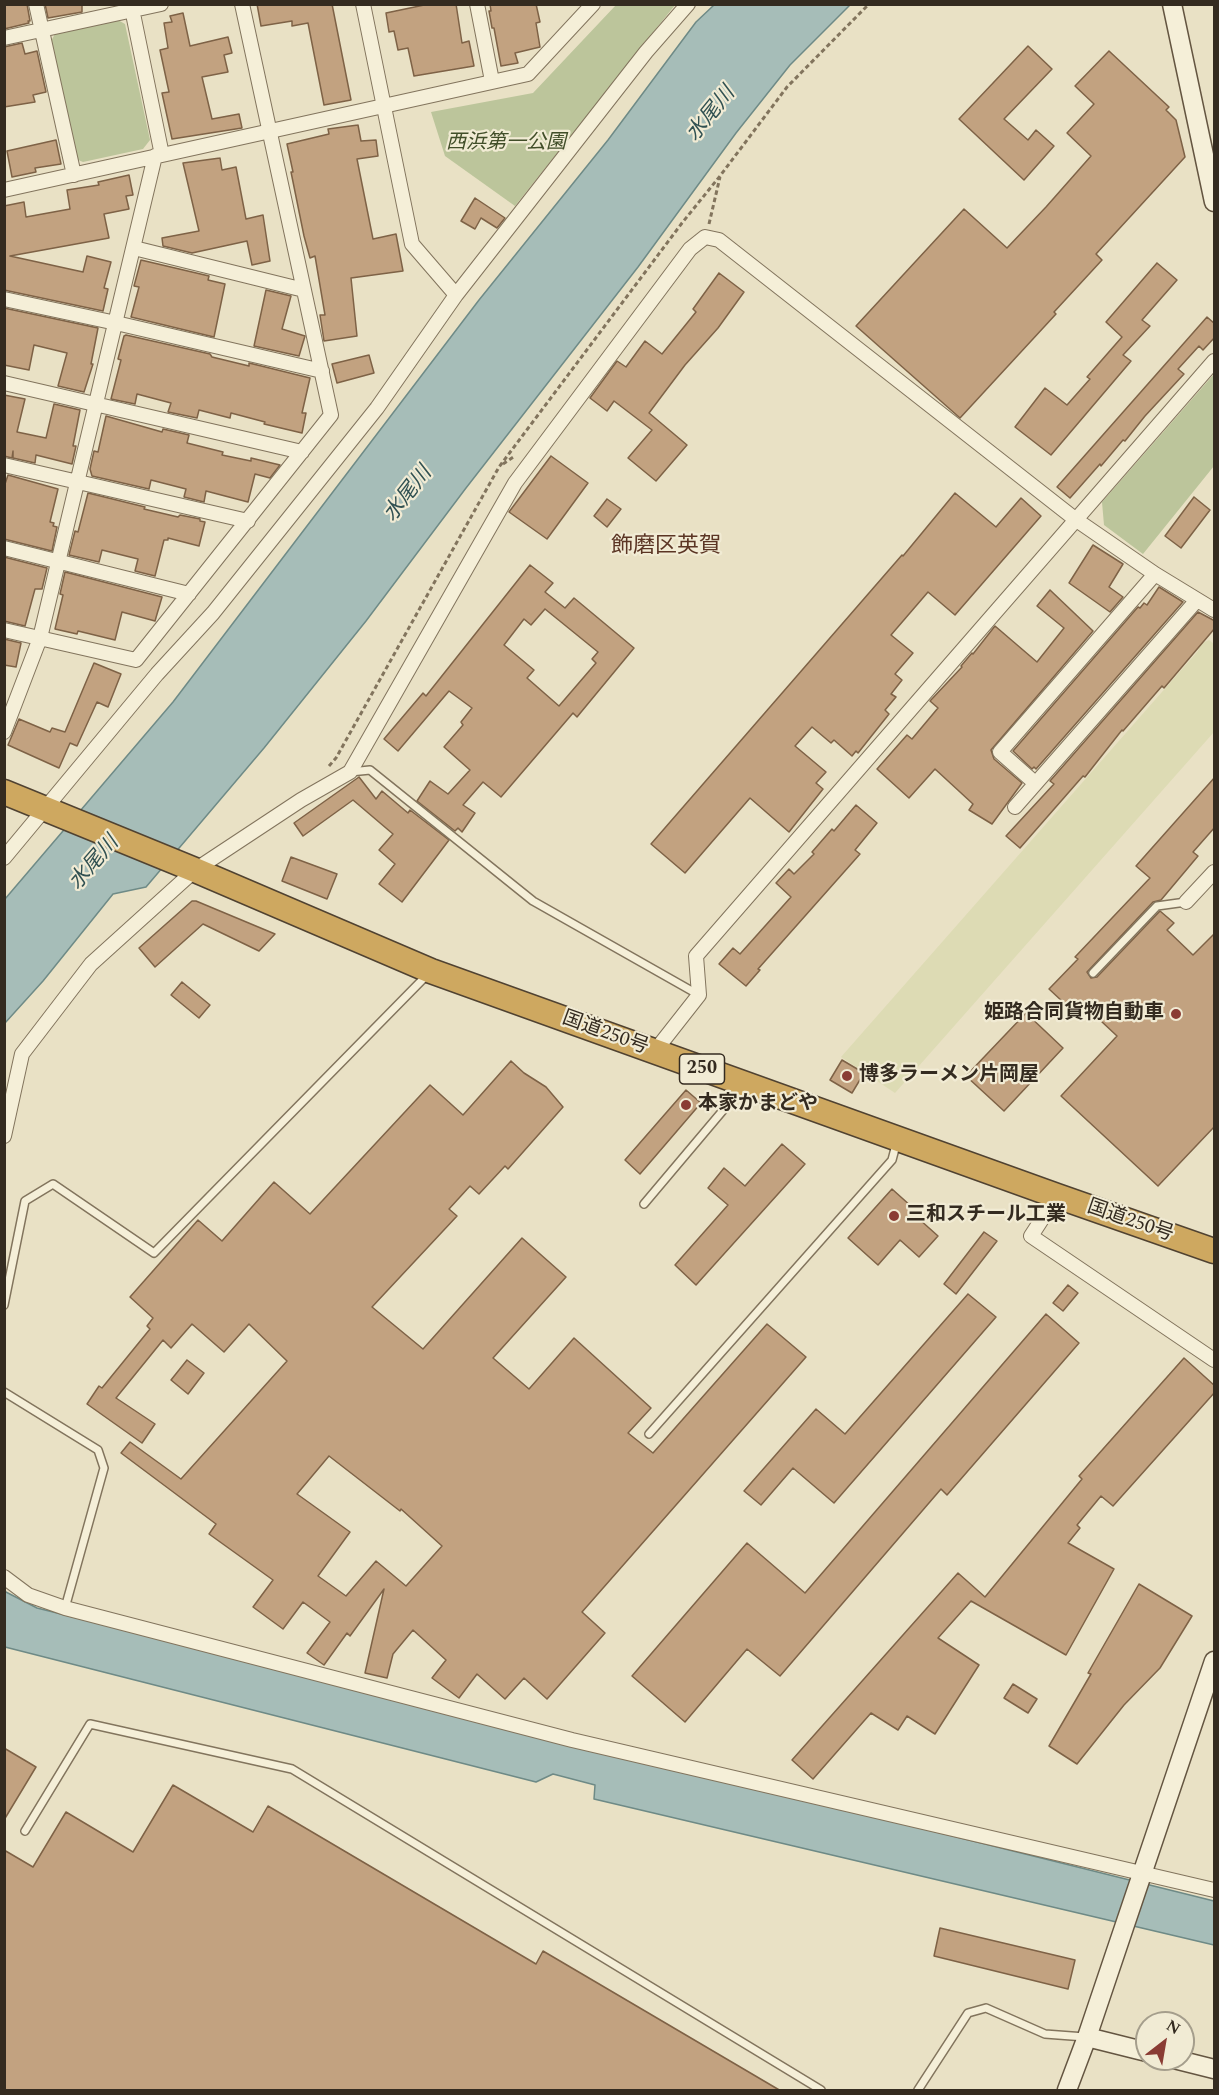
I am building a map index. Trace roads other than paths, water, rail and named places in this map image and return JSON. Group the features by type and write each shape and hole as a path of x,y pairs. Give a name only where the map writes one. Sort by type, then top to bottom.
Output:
{"highway":[{"name":"国道250号","path":"4,792 195,870 431,971 1215,1251"}],"street":[{"path":"36,4 74,175"},
{"path":"4,38 132,8 161,4"},
{"path":"4,630 136,660 331,415 242,4"},
{"path":"363,4 412,244 456,295"},
{"path":"477,4 492,81"},
{"path":"4,190 528,74 593,4"},
{"path":"4,858 157,674 213,613 376,408 456,295 646,52 688,4"},
{"path":"1172,4 1215,202"},
{"path":"4,732 40,638 134,248 159,155 132,8"},
{"path":"4,1136 22,1054 91,964 195,870 301,800 350,772 515,483 690,249 705,237 719,240 1076,519 1155,574 1215,610"},
{"path":"134,248 304,290"},
{"path":"4,299 116,322 322,371"},
{"path":"655,1051 699,995 696,956 1215,362"},
{"path":"4,383 302,452"},
{"path":"4,465 248,521"},
{"path":"4,548 189,594"},
{"path":"1035,783 1000,752 1155,574"},
{"path":"1015,807 1197,600"},
{"path":"1186,902 1215,872"},
{"path":"1057,1196 1031,1236 1215,1360"},
{"path":"4,1577 28,1595 65,1608 572,1740 1215,1890"},
{"path":"1067,2091 1215,1661"},
{"path":"1087,2037 1135,2049"},
{"path":"1195,2064 1215,2069"}],"lane":[{"path":"350,772 370,771 533,901 699,995"},
{"path":"1093,973 1157,906 1186,902"},
{"path":"4,1305 25,1201 53,1184 154,1253 431,971"},
{"path":"644,1204 745,1084"},
{"path":"649,1434 892,1160 898,1139"},
{"path":"4,1392 98,1450 104,1468 65,1608"},
{"path":"25,1831 90,1724 292,1770 821,2091"},
{"path":"918,2091 968,2013 986,2008 1045,2034 1087,2037"}],"water":[{"name":"水尾川","path":"714,5 850,5 790,65 736,133 638,267 366,621 264,748 146,887 113,894 43,981 5,1023 5,899 173,702 479,300 608,140 696,22"},
{"path":"4,1591 37,1608 1214,1901 1214,1945 594,1799 595,1785 553,1774 536,1782 5,1647"}],"place":[{"name":"姫路合同貨物自動車","path":"1176,1014"},
{"name":"博多ラーメン片岡屋","path":"847,1076"},
{"name":"本家かまどや","path":"686,1105"},
{"name":"三和スチール工業","path":"894,1216"}],"district":[{"name":"飾磨区英賀","path":"666,548"}],"park label":[{"name":"西浜第一公園","path":"506,144"}]}
